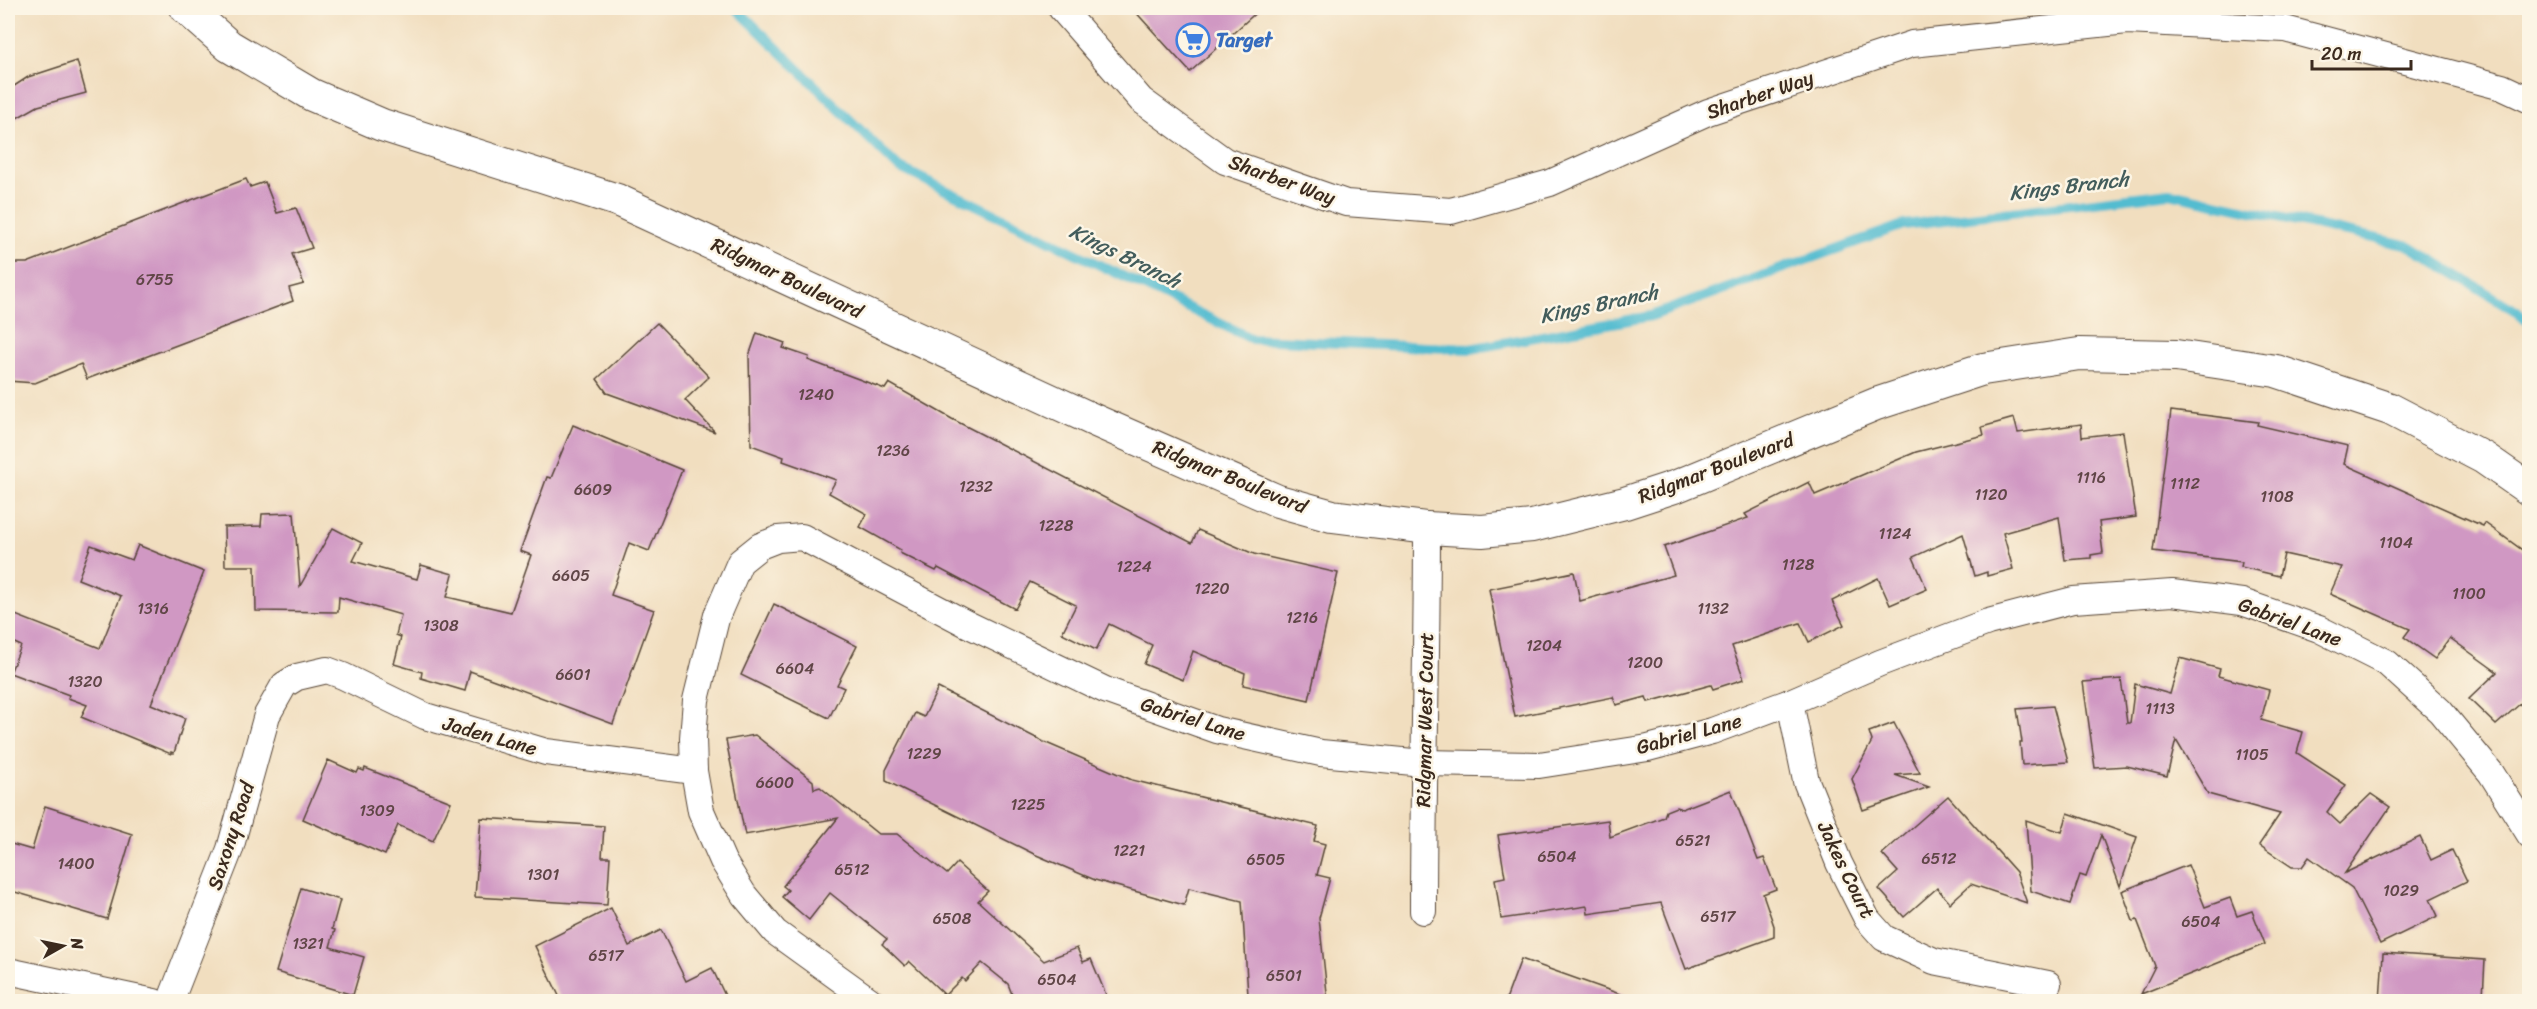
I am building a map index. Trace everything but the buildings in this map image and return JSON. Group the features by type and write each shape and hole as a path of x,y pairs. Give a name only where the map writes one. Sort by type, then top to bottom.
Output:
{"street":[{"name":"Ridgmar Boulevard","path":"186,8 229,46 312,95 382,125 617,200 1096,421 1278,501 1332,516 1427,528 1482,531 1532,526 1625,503 1677,486 1876,404 1983,369 2079,354 2176,356 2276,371 2390,409 2484,458 2529,490"},
{"name":"Sharber Way","path":"1061,8 1140,100 1225,161 1346,203 1451,211 1550,183 1708,112 1912,44 2127,21 2285,29 2502,87 2529,100"},
{"name":"Ridgmar West Court","path":"1423,911 1427,528"},
{"name":"Gabriel Lane","path":"694,771 693,738 696,699 717,615 740,562 759,546 778,538 802,537 968,624 1105,690 1217,730 1321,753 1423,763 1539,765 1648,748 1712,731 1988,622 2073,600 2172,593 2242,602 2319,628 2387,663 2440,711 2491,772 2529,835"},
{"name":"Jaden Lane","path":"297,677 327,670 424,716 546,752 694,771"},
{"name":"Saxony Road","path":"170,1002 230,849 267,715 284,685 297,677"},
{"name":"Jakes Court","path":"1790,702 1806,781 1839,862 1867,919 1884,938 1934,960 2048,984"},
{"path":"694,771 701,812 723,861 744,895 775,932 872,1002"},
{"path":"8,971 154,1002"}],"waterway":[{"name":"Kings Branch","path":"736,8 898,167 1252,339 1470,349 1651,316 1903,225 2170,193 2410,246 2516,311 2530,324"}],"place":[{"name":"Target","path":"1193,40"}]}
